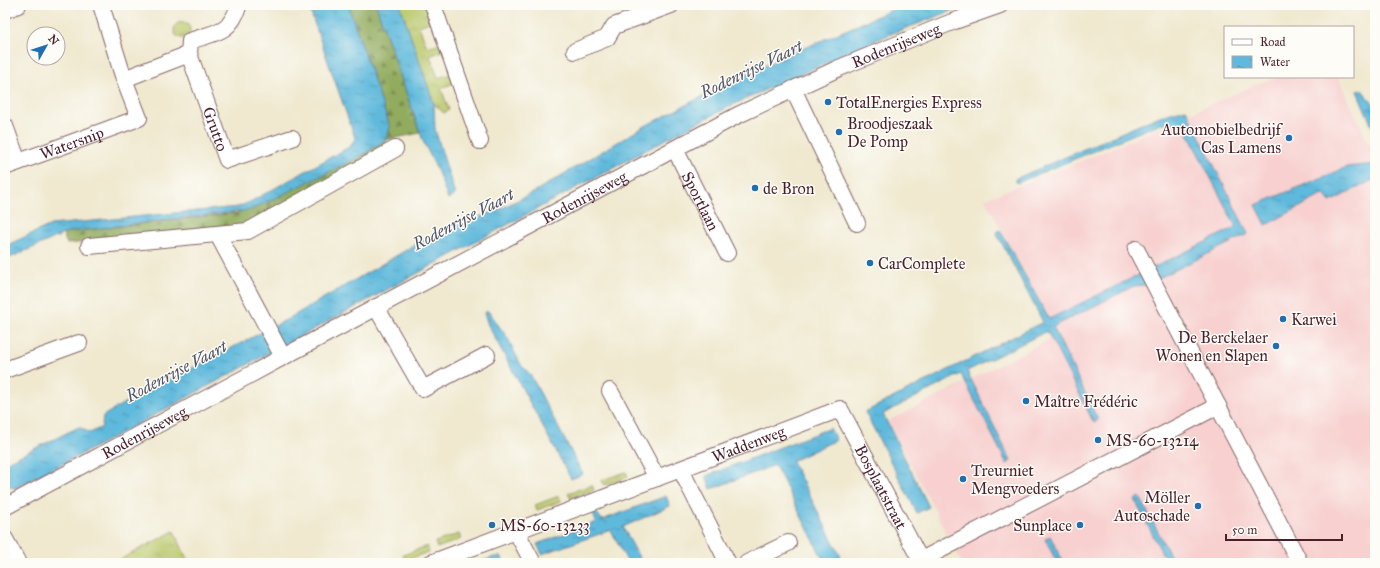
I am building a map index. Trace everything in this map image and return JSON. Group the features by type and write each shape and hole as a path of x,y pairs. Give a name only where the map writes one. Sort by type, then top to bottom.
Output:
{"street":[{"path":"5,10 18,5"},
{"path":"101,5 124,79 189,54 190,41 228,27 235,17 238,7"},
{"path":"432,5 480,141"},
{"path":"574,51 607,38 614,26 671,5"},
{"name":"Rodenrijseweg","path":"5,507 281,353 376,307 738,115 793,88 952,22 1000,5"},
{"name":"Grutto","path":"189,54 227,160 292,138"},
{"name":"Watersnip","path":"12,164 139,118 124,79"},
{"path":"793,88 857,223"},
{"path":"5,126 12,164"},
{"path":"89,246 248,231 395,149"},
{"name":"Sportlaan","path":"675,149 727,253"},
{"path":"218,234 281,353"},
{"path":"1136,249 1300,563"},
{"path":"376,307 423,389 487,355"},
{"path":"5,370 79,343"},
{"path":"610,391 657,478"},
{"path":"921,562 1218,406"},
{"name":"Waddenweg","path":"431,563 840,410"},
{"name":"Bosplaatstraat","path":"840,410 921,562"},
{"path":"681,470 728,563"},
{"path":"516,531 533,563"},
{"path":"5,539 18,563"},
{"path":"747,563 788,543"}],"shaded area":[{"path":"1276,78 1338,78 1375,157 1375,563 962,563 888,421 1058,335 985,199 1108,150 1254,85"}],"green space":[{"path":"348,5 376,5 420,133 386,140 386,150 246,227 67,244 63,234 68,232 238,213 390,127"},
{"path":"400,5 426,5 432,21 419,26 427,47 440,43 442,51 430,56 438,78 450,74 454,83 441,88 449,110 444,113 434,104"},
{"path":"179,22 185,22 190,27 188,36 185,38 179,38 174,33 174,27"},
{"path":"626,472 628,477 604,485 602,480"},
{"path":"592,485 594,490 570,498 568,493"},
{"path":"559,496 561,501 537,510 535,505"},
{"path":"174,531 189,563 115,563 115,562"},
{"path":"459,534 461,539 437,548 435,542"},
{"path":"427,546 429,552 405,560 403,555"}],"water":[{"path":"308,5 348,5 390,127 386,140 361,156 251,210 68,232 5,260 5,246 51,225 238,207 250,202 351,146 355,138"},
{"path":"376,5 400,5 434,104 435,129 455,195 448,199 438,172 423,141"},
{"path":"903,5 967,5 888,35 741,101 691,126 84,453 15,488 5,486 5,463 79,427 90,433 102,427 103,416 139,394 286,320 432,235 500,209 532,193 645,126 754,70"},
{"path":"1361,89 1375,106 1375,133 1357,91"},
{"path":"1186,109 1248,234 1145,285 1134,286 1053,327 1098,420 1094,423 1047,331 967,371 1011,461 1007,464 961,374 883,414 929,507 917,513 865,412 1043,322 996,232 1000,230 1049,319 1236,227 1183,124 1161,123 1017,183 1015,179 1160,116"},
{"path":"1375,164 1375,179 1330,202 1324,194 1266,225 1256,205 1347,167"},
{"path":"488,311 507,337 521,365 530,374 583,474 571,479 488,325 484,313"},
{"path":"830,428 836,440 792,461 844,563 825,563 775,465 711,489 706,476"},
{"path":"666,496 670,506 623,527 642,563 628,563 611,530 542,554 537,544 596,522 593,514 596,512 602,520"},
{"path":"1140,497 1174,563 1167,563 1135,500"},
{"path":"1050,536 1064,563 1057,563 1045,539"},
{"path":"494,557 502,557 504,563 477,563"}],"place":[{"name":"TotalEnergies Express","path":"828,102"},
{"name":"Broodjeszaak De Pomp","path":"839,132"},
{"name":"Automobielbedrijf Cas Lamens","path":"1289,138"},
{"name":"de Bron","path":"755,188"},
{"name":"CarComplete","path":"870,263"},
{"name":"Karwei","path":"1283,319"},
{"name":"De Berckelaer Wonen en Slapen","path":"1276,346"},
{"name":"Maître Frédéric","path":"1026,401"},
{"name":"MS-60-13214","path":"1098,440"},
{"name":"Treurniet Mengvoeders","path":"963,479"},
{"name":"Möller Autoschade","path":"1198,506"},
{"name":"MS-60-13233","path":"492,525"},
{"name":"Sunplace","path":"1080,525"}],"water label":[{"name":"Rodenrijse Vaart","path":"751,69"},
{"name":"Rodenrijse Vaart","path":"463,219"},
{"name":"Rodenrijse Vaart","path":"176,371"}]}
